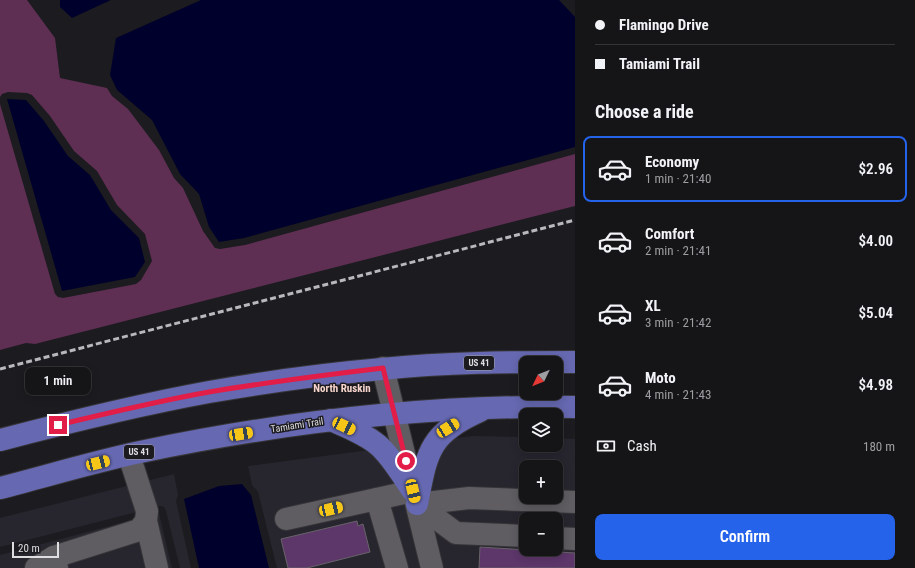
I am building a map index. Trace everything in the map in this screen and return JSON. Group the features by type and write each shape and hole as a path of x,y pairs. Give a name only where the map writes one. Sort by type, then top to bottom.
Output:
{"main road":[{"name":"US 41","path":"0,440 129,409 209,392 292,379 383,368 497,362 575,362"},
{"name":"Tamiami Trail","path":"0,488 129,455 228,436 332,420 394,413 488,408 575,407"},
{"path":"415,498 426,463 436,441 448,428 465,418 488,408"},
{"path":"332,420 377,444 391,460 415,498"}],"street":[{"path":"383,368 432,568"},
{"path":"129,455 147,511 146,521 157,568"},
{"path":"415,498 456,533 519,536"},
{"path":"286,519 377,499 469,498 575,502"},
{"path":"377,499 397,568"},
{"path":"49,564 139,530 146,521"},
{"path":"563,538 575,538"}],"shaded area":[{"path":"0,0 27,0 55,38 60,78 107,88 112,96 128,109 159,150 174,178 183,188 203,231 215,248 220,249 245,245 575,154 575,206 35,344 26,343 0,350 0,104 55,294 58,297 63,298 136,284 141,280 152,261 145,234 117,205 97,171 74,151 50,116 32,95 27,93 8,92 2,94 0,97"},
{"path":"473,436 519,437 519,452 563,452 563,438 575,439 575,568 441,568 425,503 434,464 449,439"},
{"path":"369,450 384,465 408,505 406,512 409,512 423,568 277,568 258,492 252,485 248,466"},
{"path":"174,474 178,495 176,501 191,568 180,568 166,511 164,507 160,506 0,547 0,518"},
{"path":"159,513 172,568 0,568 0,555"}],"water":[{"path":"60,0 111,0 72,18 60,7"},
{"path":"201,0 559,0 575,17 575,147 244,238 219,242 209,227 199,194 180,174 152,120 117,90 110,75 116,38"},
{"path":"7,99 26,100 44,121 68,156 90,175 111,210 139,238 145,262 135,277 62,291"},
{"path":"242,484 251,495 269,568 199,568 184,499 219,486"}],"building":[{"path":"357,521 358,526 363,524 370,552 307,568 288,568 281,539"},
{"path":"480,547 519,549 519,556 563,556 563,552 575,553 575,568 479,568"}],"railway":[{"path":"0,369 575,220"}],"district":[{"name":"North Ruskin","path":"342,388"}],"route":[{"path":"58,425 209,392 292,379 383,368 406,461"}]}
